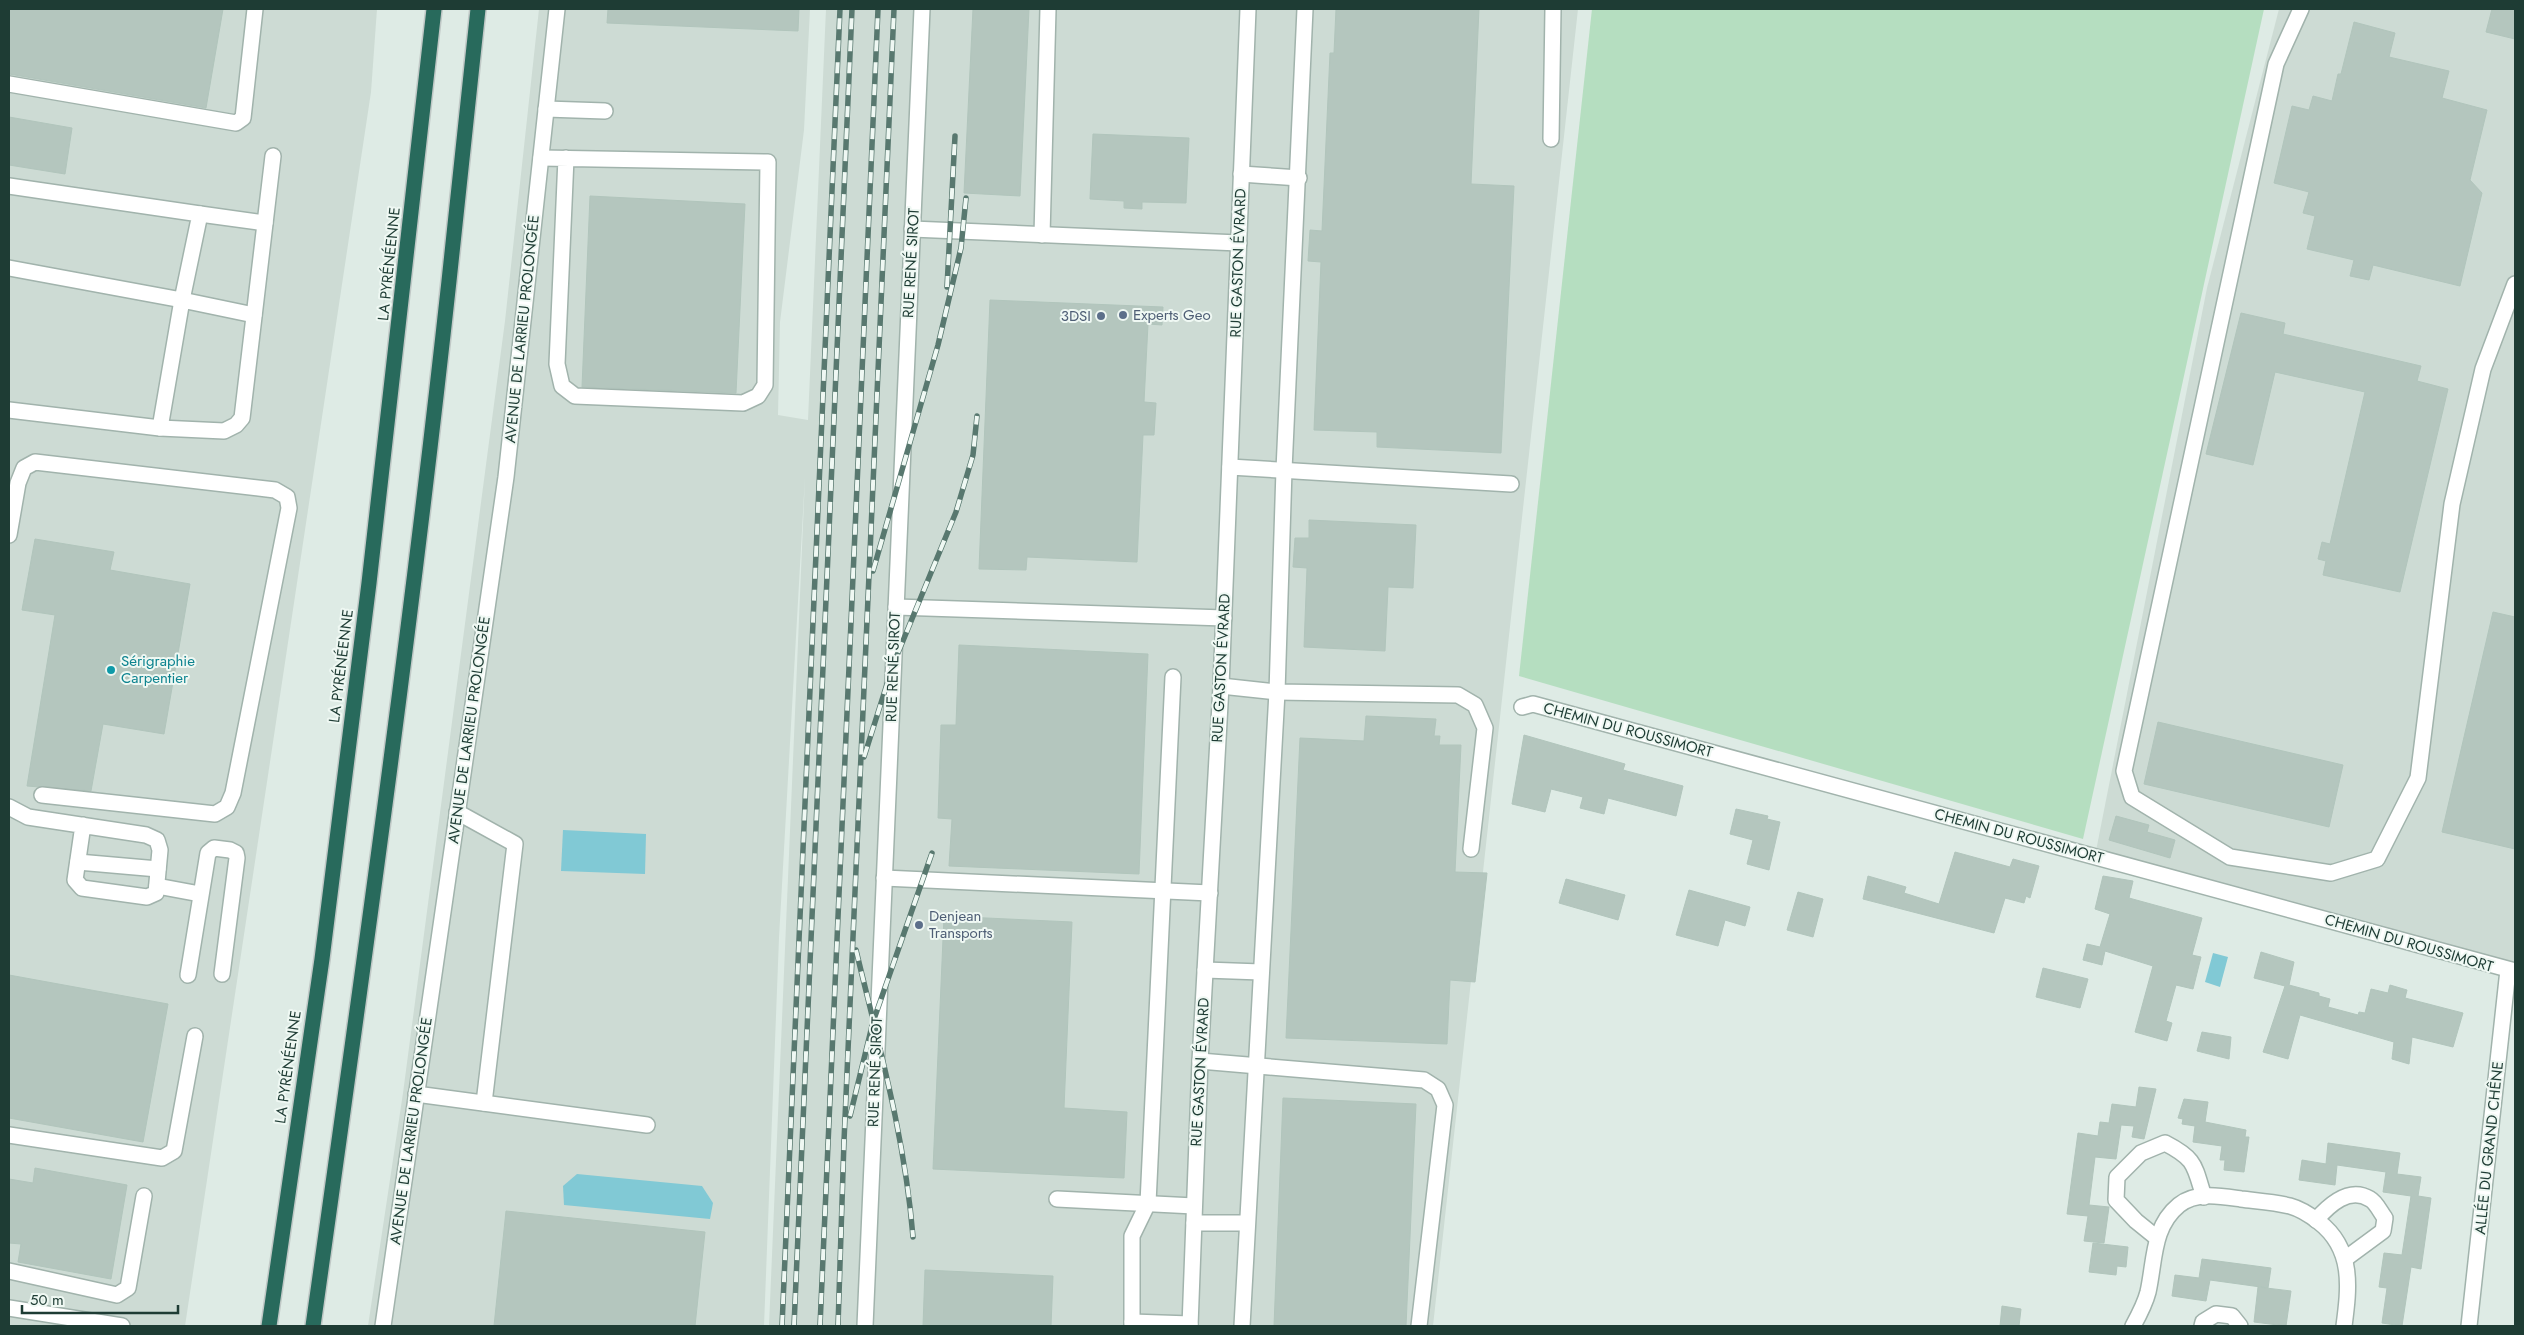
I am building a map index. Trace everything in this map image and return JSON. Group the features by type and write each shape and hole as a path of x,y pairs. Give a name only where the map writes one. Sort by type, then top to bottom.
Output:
{"highway":[{"name":"LA PYRÉNÉENNE","path":"269,1326 322,959 368,592 434,9"},
{"path":"313,1326 364,964 414,572 449,282 478,9"}],"street":[{"path":"9,84 236,123 244,118 255,9"},
{"name":"AVENUE DE LARRIEU PROLONGÉE","path":"383,1326 506,477 557,9"},
{"name":"RUE RENÉ SIROT","path":"864,1326 922,9"},
{"path":"1042,235 1048,9"},
{"name":"RUE GASTON ÉVRARD","path":"1190,1325 1200,1061 1224,618 1248,9"},
{"path":"1242,1326 1277,692 1284,470 1306,9"},
{"path":"1551,139 1553,9"},
{"path":"2301,9 2276,64 2124,771 2132,797 2230,856 2331,873 2378,859 2418,778 2452,504 2483,369 2515,284"},
{"path":"546,109 605,111"},
{"path":"9,410 160,428 224,431 236,425 242,418 272,156"},
{"path":"541,158 566,158 768,162 765,385 758,396 743,403 575,396 562,386 557,364 566,158"},
{"path":"1242,174 1298,178"},
{"path":"9,186 265,223"},
{"path":"160,428 182,300 200,214"},
{"path":"912,229 1239,244"},
{"path":"9,268 254,315"},
{"path":"9,535 18,483 24,468 35,462 275,490 287,497 288,508 233,793 227,807 215,814 42,795"},
{"path":"1230,467 1511,484"},
{"path":"896,607 1224,618"},
{"path":"1173,677 1148,1203 1132,1236 1132,1324 1190,1325"},
{"path":"1221,686 1277,692 1458,695 1475,705 1485,728 1472,849"},
{"name":"CHEMIN DU ROUSSIMORT","path":"1522,707 1533,704 1542,706 2512,971"},
{"path":"9,807 28,817 146,835 157,840 160,850 156,893 147,897 82,888 76,880 83,826"},
{"path":"457,812 515,844 484,1103"},
{"path":"188,975 208,853 214,848 230,850 236,854 222,974"},
{"path":"78,862 158,869"},
{"path":"884,878 1210,892"},
{"path":"156,886 200,894"},
{"path":"1205,970 1261,972"},
{"name":"ALLÉE DU GRAND CHÊNE","path":"2469,1326 2512,971"},
{"path":"9,1135 162,1158 174,1150 195,1036"},
{"path":"1200,1061 1424,1080 1438,1088 1445,1105 1419,1326"},
{"path":"416,1094 647,1125"},
{"path":"2157,1238 2136,1221 2116,1200 2118,1177 2141,1152 2165,1143 2184,1153 2193,1162 2204,1196"},
{"path":"2316,1220 2331,1203 2353,1194 2371,1199 2385,1218 2383,1231 2345,1259"},
{"path":"9,1271 117,1295 128,1288 144,1196"},
{"path":"2133,1326 2143,1307 2148,1291 2157,1238 2164,1221 2180,1204 2196,1197 2204,1196 2290,1206 2307,1213 2328,1229 2337,1241 2345,1259 2348,1292 2344,1326"},
{"path":"1057,1199 1194,1206"},
{"path":"1194,1223 1247,1223"},
{"path":"9,1308 122,1326"},
{"path":"2202,1326 2203,1322 2216,1314 2232,1316 2240,1326"}],"shaded area":[{"path":"9,9 377,9 371,92 185,1326 9,1326"},
{"path":"539,9 810,9 804,130 780,322 778,415 808,420 826,9 1578,9 1433,1326 769,1326 805,477 779,938 764,1326 368,1326 403,1093 505,321"},
{"path":"2279,9 2515,9 2515,971 2095,856 2207,288"}],"green space":[{"path":"1592,9 2264,9 2083,839 1519,676"}],"water":[{"path":"563,830 646,834 645,874 561,871"},
{"path":"2213,953 2228,957 2220,987 2205,982"},
{"path":"577,1174 702,1186 713,1203 710,1219 564,1205 563,1186"}],"building":[{"path":"9,9 223,9 206,108 9,74"},
{"path":"608,9 799,9 798,31 607,23"},
{"path":"973,9 1029,9 1020,196 964,193"},
{"path":"1336,9 1479,9 1471,184 1514,186 1501,453 1377,447 1377,432 1314,430 1321,262 1308,261 1310,230 1322,231 1330,53 1334,53"},
{"path":"2492,9 2515,9 2515,39 2486,32"},
{"path":"2354,22 2395,33 2389,57 2449,71 2442,98 2487,110 2470,180 2482,193 2460,286 2373,265 2369,280 2350,276 2354,260 2307,249 2315,216 2303,213 2309,192 2274,183 2292,106 2309,110 2313,96 2332,101"},
{"path":"9,117 72,128 65,174 9,165"},
{"path":"1093,134 1189,138 1186,203 1142,202 1142,209 1124,208 1124,201 1090,199"},
{"path":"590,196 745,204 736,393 582,387"},
{"path":"990,300 1163,307 1162,325 1148,324 1144,402 1156,403 1154,435 1143,435 1137,562 1027,557 1026,570 979,569"},
{"path":"2241,313 2285,323 2283,334 2421,366 2417,381 2448,389 2400,592 2323,575 2326,561 2318,559 2322,542 2330,544 2365,392 2275,372 2253,465 2206,454"},
{"path":"1309,520 1416,525 1413,588 1388,587 1385,651 1304,647 1307,568 1293,567 1295,538 1309,538"},
{"name":"Sérigraphie Carpentier","path":"35,539 114,552 110,570 190,584 164,734 103,724 91,791 27,786 55,615 22,610"},
{"path":"2493,612 2515,617 2515,849 2442,832"},
{"path":"959,645 1148,654 1139,874 949,866 952,819 938,818 941,725 956,725"},
{"path":"1366,716 1436,719 1434,736 1440,736 1439,745 1461,745 1455,872 1487,873 1475,982 1450,980 1447,1044 1286,1038 1300,738 1364,741"},
{"path":"2158,722 2343,765 2329,827 2144,784"},
{"path":"1524,735 1625,764 1623,770 1683,786 1676,816 1608,798 1604,814 1580,808 1583,797 1551,789 1545,812 1512,804"},
{"path":"1736,809 1768,816 1767,819 1780,822 1769,870 1747,864 1753,840 1730,834"},
{"path":"2116,816 2149,825 2147,832 2175,840 2170,858 2109,840"},
{"path":"1955,852 2010,867 2013,859 2039,866 2030,898 2026,896 2024,903 2005,898 1994,933 1863,899 1868,876 1906,887 1904,893 1939,904"},
{"path":"2103,876 2133,881 2129,898 2202,918 2192,955 2201,957 2193,989 2176,985 2166,1021 2172,1023 2167,1041 2135,1032 2153,966 2105,951 2102,965 2083,960 2087,944 2100,947 2110,914 2095,909"},
{"path":"1566,879 1625,895 1618,920 1559,903"},
{"path":"1689,890 1750,907 1745,926 1725,920 1718,946 1676,935"},
{"path":"1798,892 1823,899 1813,937 1787,930"},
{"path":"944,916 1072,922 1064,1108 1127,1112 1124,1178 933,1169"},
{"path":"2261,952 2294,962 2289,985 2319,993 2319,996 2330,999 2328,1007 2358,1015 2359,1012 2365,1013 2371,989 2388,993 2390,985 2407,990 2405,998 2463,1013 2453,1047 2412,1037 2409,1064 2392,1059 2394,1042 2300,1015 2288,1059 2263,1052 2285,986 2254,978"},
{"path":"2043,968 2088,979 2080,1008 2036,997"},
{"path":"9,975 168,1004 143,1142 9,1118"},
{"path":"2202,1032 2231,1037 2229,1059 2197,1051"},
{"path":"2139,1087 2156,1089 2144,1139 2132,1137 2134,1126 2121,1125 2116,1159 2095,1157 2089,1205 2109,1207 2104,1243 2084,1241 2088,1216 2067,1214 2078,1133 2098,1136 2100,1122 2109,1123 2112,1104 2136,1107"},
{"path":"1283,1098 1416,1104 1406,1326 1274,1326"},
{"path":"2184,1099 2208,1102 2205,1122 2246,1130 2245,1137 2249,1137 2244,1172 2224,1170 2225,1160 2220,1160 2222,1146 2193,1142 2195,1126 2182,1124 2183,1119 2178,1118"},
{"path":"2328,1143 2400,1153 2397,1174 2421,1177 2418,1196 2431,1198 2421,1269 2411,1267 2402,1326 2382,1323 2387,1288 2379,1287 2384,1253 2402,1255 2411,1196 2383,1192 2386,1172 2337,1165 2335,1185 2299,1180 2302,1160 2326,1164"},
{"path":"35,1168 127,1185 111,1279 18,1262 21,1244 9,1243 9,1179 33,1183"},
{"path":"506,1211 705,1232 695,1326 494,1326"},
{"path":"2093,1243 2128,1247 2126,1267 2117,1266 2116,1275 2089,1272"},
{"path":"2202,1259 2271,1268 2268,1288 2210,1280 2206,1301 2172,1296 2175,1275 2199,1278"},
{"path":"925,1270 1053,1276 1051,1326 923,1326"},
{"path":"2258,1287 2291,1291 2286,1326 2254,1322"},
{"path":"2002,1306 2021,1309 2019,1326 2000,1326"}],"railway":[{"path":"782,1326 840,9"},
{"path":"794,1326 852,9"},
{"path":"820,1326 878,9"},
{"path":"838,1326 844,1141 894,9"},
{"path":"947,287 955,136"},
{"path":"873,571 938,345 961,248 966,198"},
{"path":"864,757 893,665 956,512 973,455 977,416"},
{"path":"850,1116 873,1022 932,853"},
{"path":"856,950 898,1128 913,1237"}],"place":[{"name":"Experts Geo","path":"1123,315"},
{"name":"3DSI","path":"1101,316"},
{"name":"Sérigraphie Carpentier","path":"111,670"},
{"name":"Denjean Transports","path":"919,925"}]}
